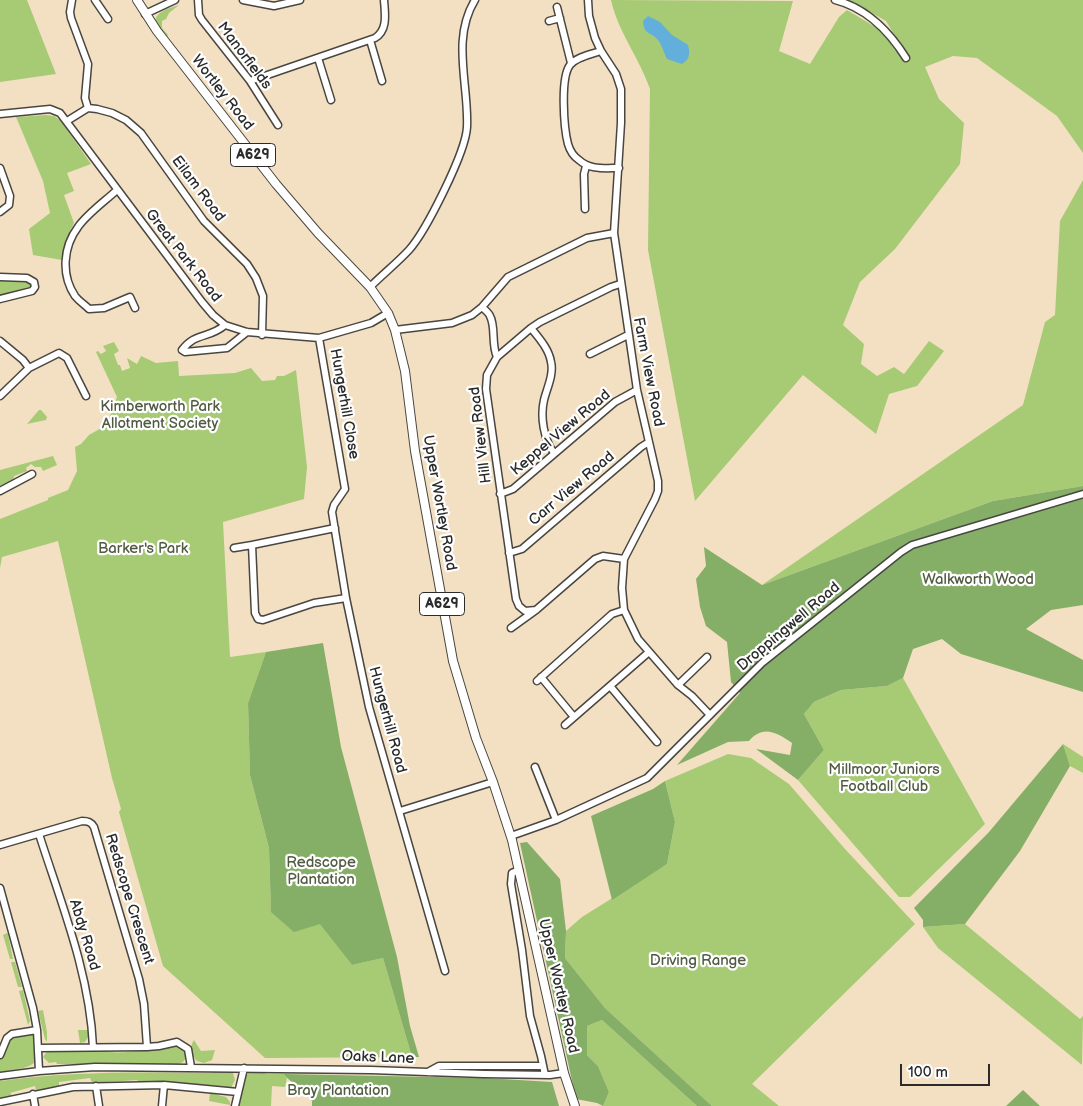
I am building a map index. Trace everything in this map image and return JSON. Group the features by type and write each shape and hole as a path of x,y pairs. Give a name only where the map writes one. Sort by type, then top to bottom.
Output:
{"main road":[{"name":"Wortley Road","path":"137,0 172,52 297,210 370,286 388,313"},
{"name":"Upper Wortley Road","path":"388,313 395,330 405,371 415,451 453,661 476,738 511,836 564,1073 575,1106"}],"street":[{"path":"67,122 88,108 85,98 88,64 71,18 72,0"},
{"path":"95,0 108,19"},
{"path":"145,14 175,0"},
{"name":"Manorfields","path":"198,0 199,15 202,20 250,81 278,125"},
{"path":"243,0 280,3 300,0"},
{"path":"250,81 379,36 385,16 384,0"},
{"path":"370,286 410,250 417,240 462,150 467,127 463,36 468,14 475,0"},
{"name":"Farm View Road","path":"588,0 587,8 591,26 601,51 616,74 621,89 622,123 614,233 637,390 658,481 655,500 624,559 622,590 624,610 638,639 678,685 692,696 710,715"},
{"path":"835,0 864,12 878,22 896,41 906,58"},
{"path":"557,7 571,63 565,77 565,118 567,139 571,152 579,161 590,168 618,168"},
{"path":"549,20 560,18"},
{"path":"370,40 382,81"},
{"path":"571,63 601,51"},
{"path":"318,58 331,100"},
{"name":"Eilam Road","path":"88,108 112,113 126,120 140,134 204,221 247,264 264,296 262,335"},
{"name":"Great Park Road","path":"0,114 50,109 60,113 202,302 213,316 225,325 262,335 319,338 371,324 388,313"},
{"path":"584,206 584,174 586,166"},
{"path":"0,168 10,196 9,205 0,212"},
{"path":"117,190 79,225 72,236 65,263 75,296 89,309 104,308 130,297 134,308"},
{"path":"395,330 452,323 472,315 482,307 508,277 587,238 614,233"},
{"path":"0,277 27,278 34,282 35,287 32,291 0,299"},
{"name":"Hill View Road","path":"536,610 525,611 519,606 516,599 486,389 487,374 497,357 531,328 620,284"},
{"path":"482,307 490,316 492,322 493,346 497,357"},
{"path":"225,325 217,333 188,342 182,350 184,352 192,352 226,348 247,332"},
{"path":"531,328 550,355 552,365 543,411 545,435 548,445 554,453"},
{"path":"590,354 628,335"},
{"name":"Hungerhill Close","path":"319,338 344,473"},
{"path":"0,341 23,360 28,368"},
{"path":"0,396 28,368 59,353 67,358 86,396"},
{"name":"Keppel View Road","path":"500,494 513,489 614,402 637,390"},
{"name":"Carr View Road","path":"509,553 522,549 649,442"},
{"name":"Hungerhill Road","path":"344,473 345,489 334,505 332,512 346,598 368,707 400,811 445,971"},
{"path":"0,491 32,474"},
{"name":"Droppingwell Road","path":"511,836 556,820 647,778 762,663 900,552 912,545 1083,494"},
{"path":"234,548 335,528"},
{"path":"252,545 254,614 258,619 263,620 314,603 346,598"},
{"path":"511,628 536,610 596,558 603,556 624,559"},
{"path":"574,717 539,679 612,614 624,610"},
{"path":"565,725 649,652"},
{"path":"678,685 707,657"},
{"path":"610,686 657,742"},
{"path":"535,767 556,820"},
{"path":"400,811 493,782"},
{"name":"Redscope Crescent","path":"0,845 82,821 87,821 94,827 139,979 144,1004 147,1047"},
{"name":"Abdy Road","path":"39,834 84,978 92,1024 93,1047"},
{"name":"Upper Wortley Road","path":"518,870 512,873 511,884 530,1016 545,1075"},
{"path":"0,888 33,1008 37,1030 39,1070"},
{"path":"0,1056 7,1038 12,1034 37,1030"},
{"path":"38,1048 147,1047 176,1042 180,1043 189,1052 191,1067"},
{"path":"427,1072 439,1066 543,1066"},
{"name":"Oaks Lane","path":"0,1076 39,1070 95,1067 362,1070 545,1075 564,1073"},
{"path":"235,1106 244,1068"},
{"path":"0,1102 73,1087 96,1086 164,1085 238,1092"},
{"path":"162,1106 164,1085"},
{"path":"96,1086 99,1106"},
{"path":"33,1094 35,1106"}],"green space":[{"path":"0,0 27,0 56,74 0,82"},
{"path":"611,0 793,1 779,51 810,64 839,17 847,10 877,28 907,56 886,21 849,0 1083,0 1083,153 1057,116 977,58 953,56 925,67 939,99 964,123 960,164 895,249 860,282 843,325 864,344 861,364 877,376 894,367 904,374 929,341 944,351 917,386 889,394 876,434 803,375 695,501 648,250 650,89 614,12"},
{"path":"179,5 162,21 162,28 168,35 167,37 155,22 156,18 164,10"},
{"path":"54,116 61,121 91,164 67,173 74,191 64,195 74,223 67,237 62,260 33,255 29,229 50,213 43,181 16,117"},
{"path":"1083,180 1083,486 993,501 762,585 1023,405 1045,322 1055,315 1060,221"},
{"path":"0,279 30,281 32,286 31,288 0,296"},
{"name":"Barker's Park","path":"114,342 119,351 114,354 122,371 130,368 127,358 137,364 141,356 156,363 178,361 179,376 235,373 251,368 262,381 275,380 277,376 284,376 296,370 307,467 304,499 223,522 230,657 266,652 248,703 250,775 269,848 271,911 320,923 352,965 383,958 412,1057 265,1058 163,966 119,812 121,809 112,778 58,541 2,557 0,568 0,519 68,490 77,471 75,447 81,444 89,435 110,423 108,421 117,397 96,352 98,351 101,354 106,351 103,346"},
{"path":"39,410 47,417 46,420 27,424"},
{"path":"53,456 57,465 43,471 41,467 35,467 31,464 26,468 27,471 14,476 13,481 0,487 0,470"},
{"name":"Walkworth Wood","path":"1083,486 1083,605 1051,610 1026,629 1083,660 1083,692 961,654 942,639 913,649 903,678 887,686 841,690 814,702 804,714 824,750 798,780 756,749 790,755 792,743 770,732 759,733 749,741 728,742 677,765 740,693 731,682 727,642 706,626 700,607 696,579 706,566 704,547 762,585 993,501"},
{"name":"Redscope Plantation","path":"323,643 341,747 397,957 410,1026 419,1057 412,1057 383,958 352,965 320,924 294,932 271,912 269,848 250,775 248,703 266,652"},
{"name":"Millmoor Juniors Football Club","path":"903,678 985,824 910,897 899,897 798,780 824,750 804,714 814,702 841,690 887,686"},
{"path":"1063,744 1083,757 1083,773 1070,766"},
{"path":"1063,744 1070,766 1020,851 965,924 923,927 923,920 914,908 989,832"},
{"name":"Driving Range","path":"728,754 751,758 789,784 845,849 915,924 752,1084 779,1106 712,1106 605,1008 565,958 566,931 582,917 667,864 675,822 665,781"},
{"path":"665,781 675,822 667,864 612,900 591,816 653,789"},
{"path":"527,842 560,879 566,931 565,958 605,1008 712,1106 697,1106 602,1020 587,1026 587,1055 598,1066 609,1092 603,1106 576,1099 520,843"},
{"path":"965,924 1080,1019 1083,1016 1082,1065 938,948 923,927"},
{"path":"7,933 13,959 10,959 3,935"},
{"path":"11,962 15,962 22,987 18,987"},
{"path":"23,990 30,1021 28,1025 19,991"},
{"path":"43,1010 47,1032 47,1042 38,1011"},
{"path":"602,1020 697,1106 603,1106 609,1092 598,1066 587,1055 587,1026"},
{"path":"78,1030 88,1030 88,1037 85,1042 80,1043"},
{"path":"29,1033 33,1036 36,1052 33,1064 0,1072 0,1057 8,1041 14,1035"},
{"path":"194,1040 201,1051 215,1050 212,1060 204,1063 197,1061 192,1051"},
{"path":"178,1044 185,1050 186,1058 179,1064 57,1064 56,1062 49,1063 43,1057 48,1050 103,1050 118,1052 139,1051"},
{"path":"219,1071 233,1073 235,1080 231,1088 225,1089 137,1080 92,1083 90,1078 59,1082 59,1088 36,1091 35,1086 10,1093 13,1096 0,1100 0,1081 52,1075 131,1072 210,1073"},
{"path":"265,1072 266,1074 283,1074 287,1078 285,1087 272,1086 271,1106 238,1106 245,1075"},
{"name":"Bray Plantation","path":"283,1074 485,1078 552,1082 559,1106 312,1106 312,1101"},
{"path":"1023,1090 1040,1106 1006,1106"},
{"path":"210,1093 226,1097 230,1105 209,1101"}],"water":[{"path":"648,16 660,22 672,35 688,45 689,56 685,62 682,64 667,59 658,40 645,29 643,21"}],"park label":[{"name":"Kimberworth Park Allotment Society","path":"160,416"}]}
